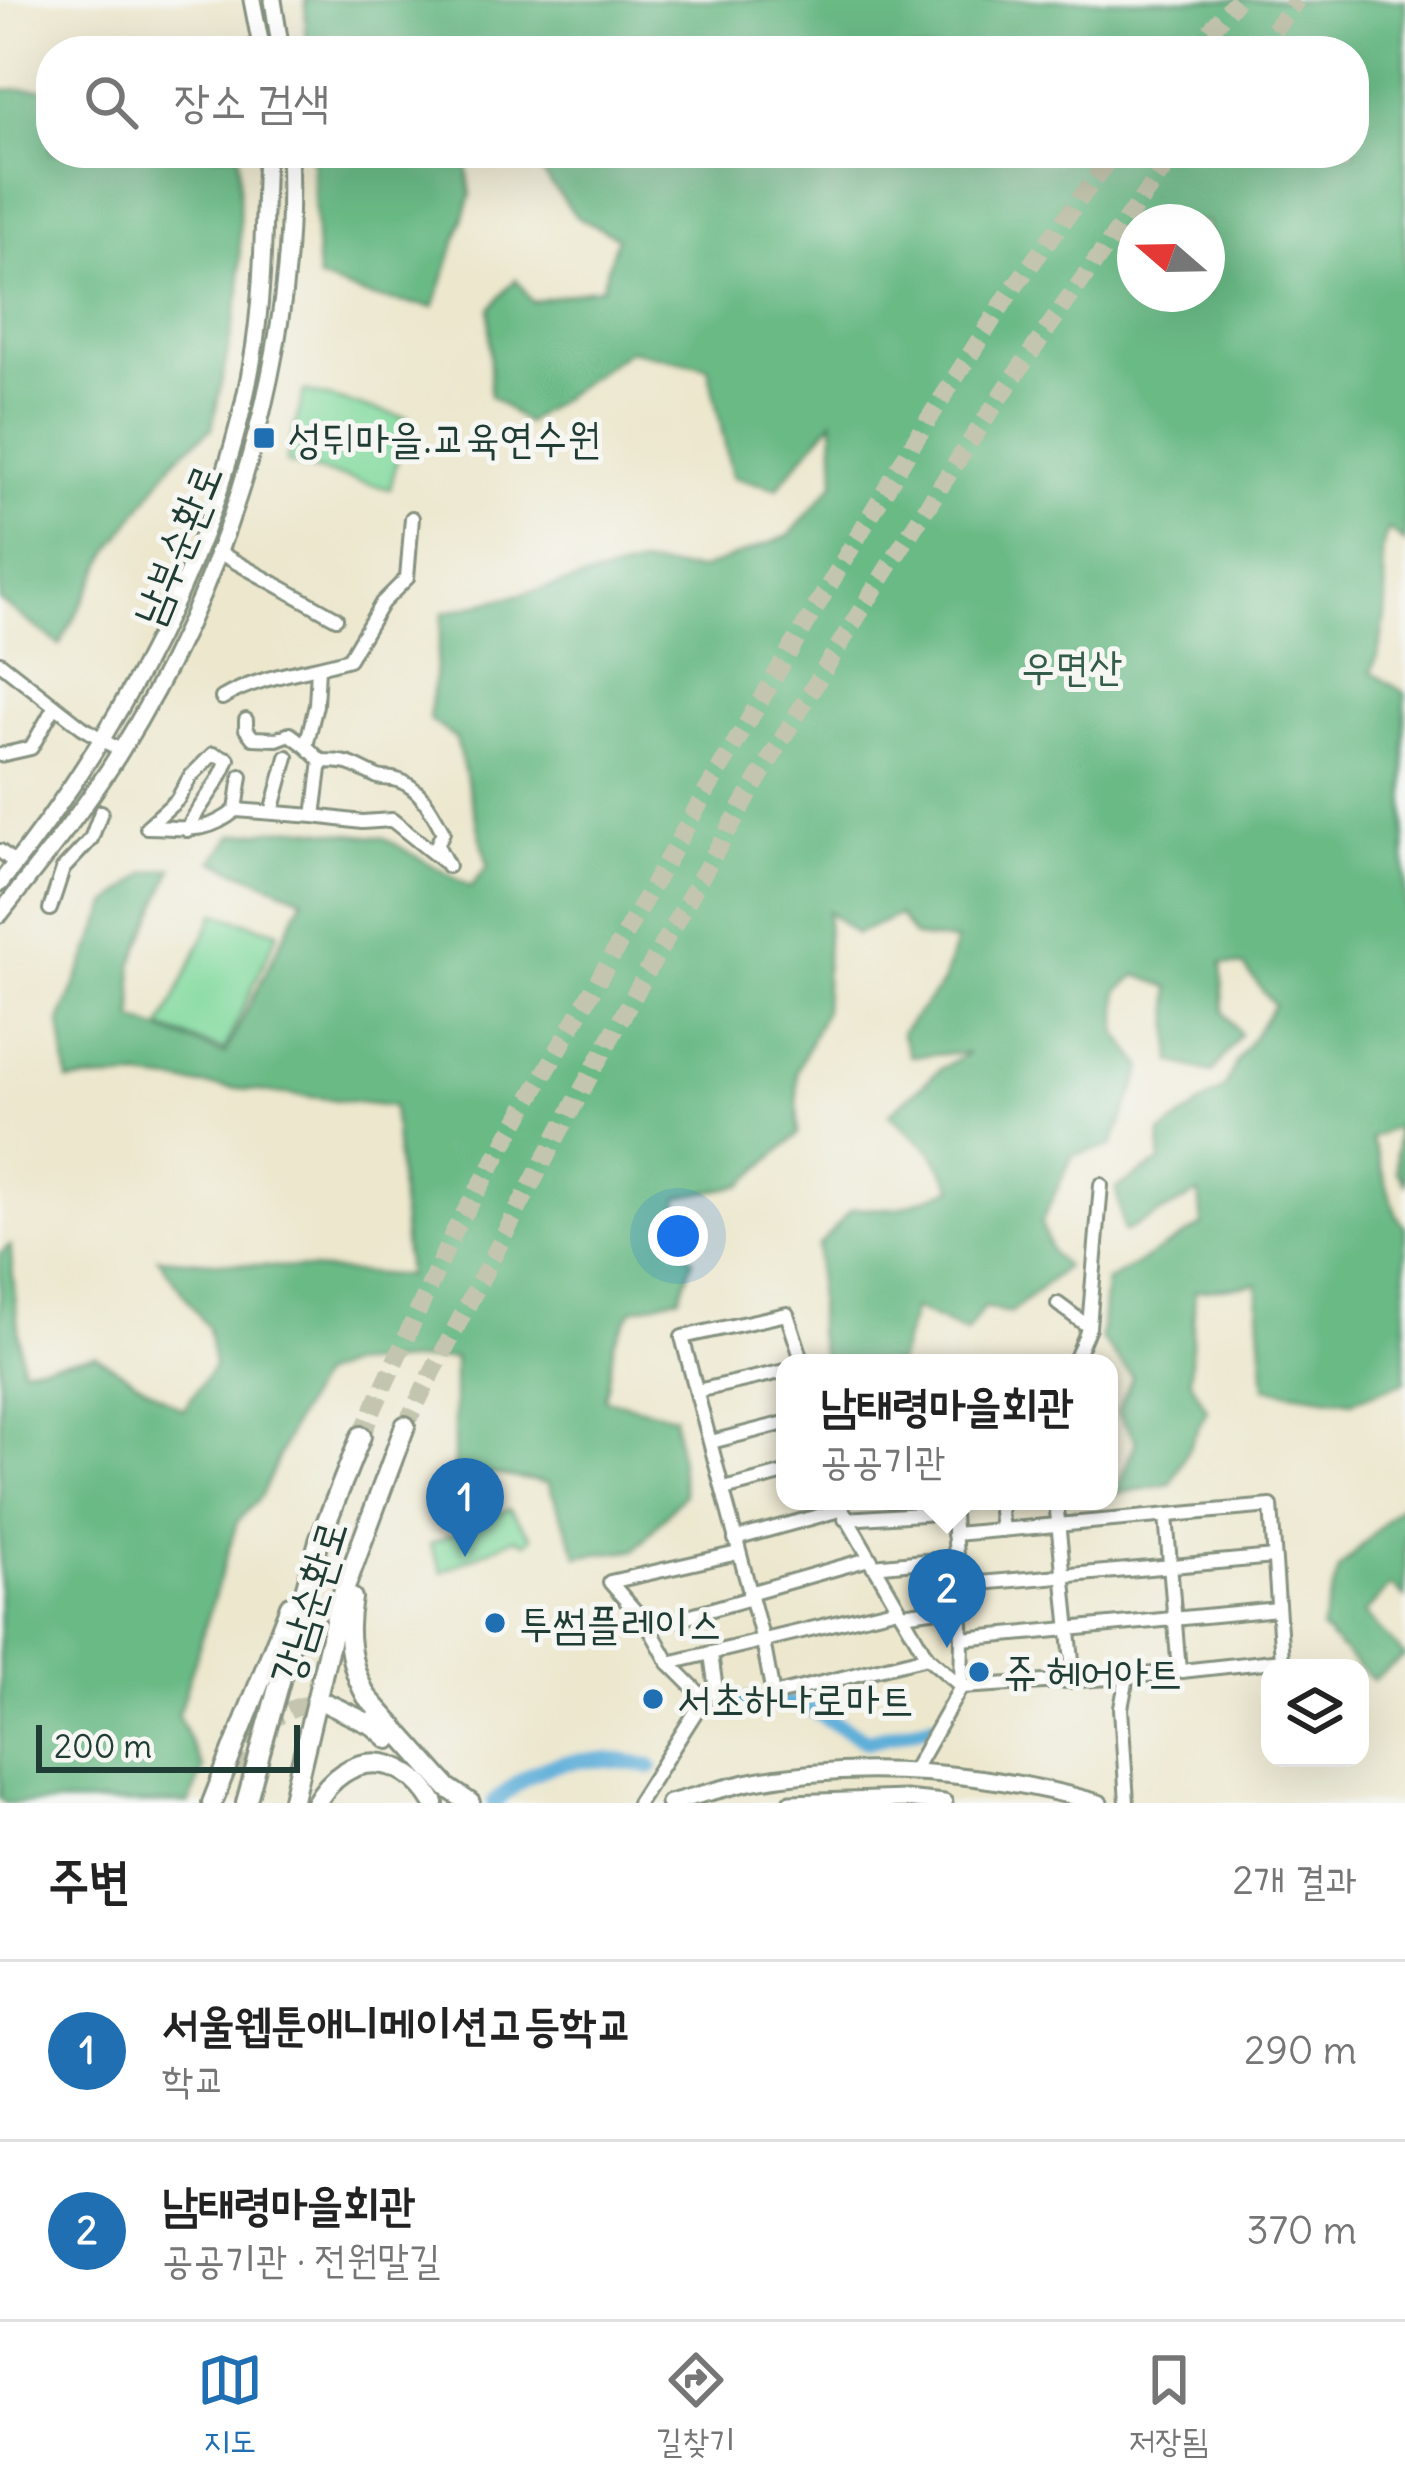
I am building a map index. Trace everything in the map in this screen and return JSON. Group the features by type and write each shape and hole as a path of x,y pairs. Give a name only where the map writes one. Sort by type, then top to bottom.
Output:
{"highway":[{"name":"강남순환로","path":"292,1803 339,1604 405,1426"},
{"name":"강남순환로","path":"246,1803 319,1541 361,1436"},
{"path":"212,1803 319,1541"},
{"path":"361,1546 348,1626 357,1680 441,1796"},
{"path":"328,1704 374,1726 441,1796"},
{"path":"316,1803 335,1777 366,1763 397,1766 441,1796 470,1803"},
{"path":"224,1803 235,1769"}],"main road":[{"path":"252,0 259,36"},
{"path":"273,0 279,36"},
{"name":"남부순환로","path":"0,883 103,741 171,608 226,468 255,340 265,168"},
{"name":"남부순환로","path":"0,914 122,751 186,626 216,551 248,464 276,355 289,267 289,168"},
{"path":"905,1798 912,1773"},
{"path":"669,1803 752,1782 912,1773 998,1781 1099,1803"},
{"path":"790,1803 905,1798 944,1803"}],"street":[{"path":"222,698 259,680 278,680 349,659 382,603 407,578 412,518"},
{"path":"216,551 336,618"},
{"path":"0,663 122,751"},
{"path":"306,746 316,705 317,668"},
{"path":"0,754 32,748 55,706"},
{"path":"236,810 362,822 392,820 448,866 437,845 443,832 414,789 398,780 383,780 353,762 321,761 290,734 253,738 245,729 246,720"},
{"path":"188,830 197,809 221,781 228,759 213,754 190,777 177,800 144,828 188,830 217,826 236,810 241,776"},
{"path":"272,812 287,757"},
{"path":"314,816 321,761"},
{"path":"50,909 63,869 91,839 101,812"},
{"path":"0,851 16,864"},
{"path":"1078,1354 1089,1327 1101,1185"},
{"path":"1058,1304 1089,1327"},
{"path":"800,1354 787,1314 682,1337 763,1641 773,1695 927,1657"},
{"path":"697,1391 776,1372"},
{"path":"711,1442 776,1425"},
{"path":"724,1489 776,1475"},
{"path":"638,1803 702,1702 669,1663 650,1627 610,1582 840,1510 927,1657 962,1687 1127,1677 1282,1660 1271,1506 954,1534"},
{"path":"912,1773 962,1687 952,1510"},
{"path":"1000,1510 1002,1530"},
{"path":"1058,1510 1074,1681"},
{"path":"1166,1516 1179,1671"},
{"path":"957,1585 1274,1557"},
{"path":"650,1627 871,1563 956,1558"},
{"path":"669,1663 900,1611 960,1606"},
{"path":"962,1639 1278,1610"},
{"path":"711,1654 718,1704"},
{"path":"1127,1677 1121,1708 1127,1803"}],"green space":[{"name":"우면산","path":"305,0 1405,0 1405,543 1389,529 1382,554 1384,624 1371,672 1405,693 1405,1183 1397,1172 1396,1127 1371,1138 1405,1227 1405,1382 1352,1401 1265,1388 1257,1284 1195,1291 1190,1379 1207,1410 1171,1484 1118,1493 1136,1441 1118,1414 1132,1377 1118,1354 1101,1339 1106,1282 1202,1225 1199,1193 1124,1232 1116,1188 1160,1162 1161,1133 1225,1087 1274,1005 1244,966 1222,963 1224,1012 1240,1034 1212,1073 1172,1062 1170,987 1136,975 1118,991 1118,1034 1143,1068 1112,1146 1073,1155 1041,1223 1052,1253 1065,1267 1011,1313 984,1307 966,1333 914,1308 901,1354 823,1354 817,1332 818,1246 852,1209 899,1208 954,1188 931,1151 889,1114 942,1068 969,1053 910,1056 901,1033 943,983 956,941 915,937 899,915 856,934 828,911 824,1012 797,1071 798,1134 742,1185 679,1197 673,1244 693,1259 680,1296 632,1310 614,1342 605,1399 674,1416 684,1494 635,1550 578,1556 548,1483 454,1468 454,1358 347,1365 319,1376 262,1495 237,1522 178,1715 203,1769 189,1803 5,1803 0,1798 0,1253 10,1246 22,1368 95,1355 183,1410 214,1366 208,1328 158,1258 407,1276 393,1106 139,1078 68,1081 60,1022 108,905 146,873 173,868 132,965 134,1020 225,1054 303,898 213,861 233,835 297,828 384,838 471,887 488,866 456,739 429,719 443,613 641,565 699,570 789,536 835,482 833,420 777,488 732,477 708,367 629,350 526,423 490,396 490,308 516,279 532,302 602,287 617,237 576,216 539,168 1369,168 1369,36 306,36"},
{"path":"36,89 36,168 239,168 240,291 212,428 176,458 110,550 60,645 0,601 0,90"},
{"path":"313,168 467,168 471,195 434,307 371,297 318,279"},
{"path":"304,391 408,418 390,489 286,463"},
{"path":"215,913 278,932 224,1050 161,1028"},
{"path":"1405,1501 1405,1598 1391,1585 1364,1614 1405,1656 1372,1680 1369,1659 1351,1659 1321,1629 1339,1569"},
{"path":"509,1509 532,1537 526,1543 515,1538 442,1572 430,1544"}],"waterway":[{"path":"722,1701 802,1704 867,1741 932,1725"},
{"path":"494,1803 529,1775 554,1765 596,1760 650,1767"}],"tunnel":[{"path":"1205,36 1237,0"},
{"path":"1269,36 1297,0"},
{"path":"361,1436 455,1230 705,794 914,442 1009,294 1103,168"},
{"path":"405,1426 578,1097 762,772 960,457 1165,168"},
{"path":"235,1769 271,1721 297,1707 328,1704"}],"place":[{"name":"성뒤마을.교육연수원","path":"264,438"},
{"name":"서울웹툰애니메이션고등학교","path":"465,1557"},
{"name":"투썸플레이스","path":"495,1623"},
{"name":"남태령마을회관","path":"947,1648"},
{"name":"쥬 헤어아트","path":"979,1672"},
{"name":"서초하나로마트","path":"653,1699"}]}
